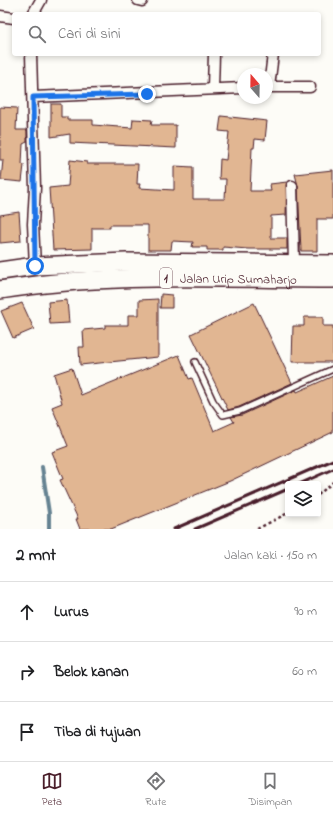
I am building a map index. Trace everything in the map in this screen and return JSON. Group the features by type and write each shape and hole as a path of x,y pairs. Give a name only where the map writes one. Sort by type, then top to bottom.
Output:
{"highway":[{"name":"Jalan Urip Sumaharjo","path":"0,271 35,266 126,262 333,264"},
{"name":"Jalan Urip Sumaharjo","path":"0,290 80,279 333,279"}],"street":[{"path":"34,12 41,0"},
{"path":"0,16 12,18"},
{"path":"31,56 35,266"},
{"path":"213,88 214,56"},
{"path":"271,68 273,56"},
{"path":"273,87 310,87"},
{"path":"33,97 147,94 213,88 237,88"},
{"path":"292,186 294,263"}],"lane":[{"path":"195,362 213,401 223,415 240,411 333,369"}],"path":[{"path":"321,492 333,482"},
{"path":"258,529 285,515"}],"building":[{"path":"51,104 61,104 61,117 67,117 67,120 93,120 93,125 132,128 133,119 152,120 151,125 176,125 176,148 70,143 70,134 51,137"},
{"path":"0,107 17,108 16,130 27,130 27,142 23,144 22,164 24,165 22,182 1,180 3,160 0,160"},
{"path":"221,116 267,121 265,140 255,139 254,148 252,148 250,191 271,191 270,184 287,182 286,215 271,216 271,238 287,238 287,249 248,249 223,247 223,250 207,250 207,247 192,247 193,242 172,241 171,250 148,250 148,225 110,225 110,228 92,228 92,249 53,250 49,188 68,186 70,160 87,162 87,164 138,164 137,184 140,184 139,188 174,190 174,166 193,167 193,199 225,199 226,179 219,179 220,159 226,160 229,132 219,131"},
{"path":"333,170 333,219 317,219 317,251 301,251 298,186 295,174"},
{"path":"19,212 21,241 0,243 0,215"},
{"path":"161,294 172,295 172,308 160,308"},
{"path":"158,299 158,357 80,365 79,347 84,347 83,330 105,328 105,325 128,325 128,315 139,315 139,300"},
{"path":"67,300 69,323 50,324 48,302"},
{"path":"22,303 34,329 13,338 1,311"},
{"path":"254,303 292,383 239,407 228,410 191,334"},
{"path":"304,317 323,317 323,326 333,326 333,362 292,362 293,326 304,326"},
{"path":"179,355 189,379 192,378 214,431 234,422 231,417 242,415 296,390 297,392 333,376 333,432 230,481 111,529 80,529 76,519 78,519 60,480 63,479 52,452 68,446 52,407 62,403 54,374 72,368 81,395"}],"waterway":[{"path":"42,467 49,513 49,529"}],"railway":[{"path":"174,529 333,460"},
{"path":"306,481 333,469"},
{"path":"195,529 285,490"}],"route":[{"path":"35,266 33,224 35,188 32,108 33,97 147,94"}]}
